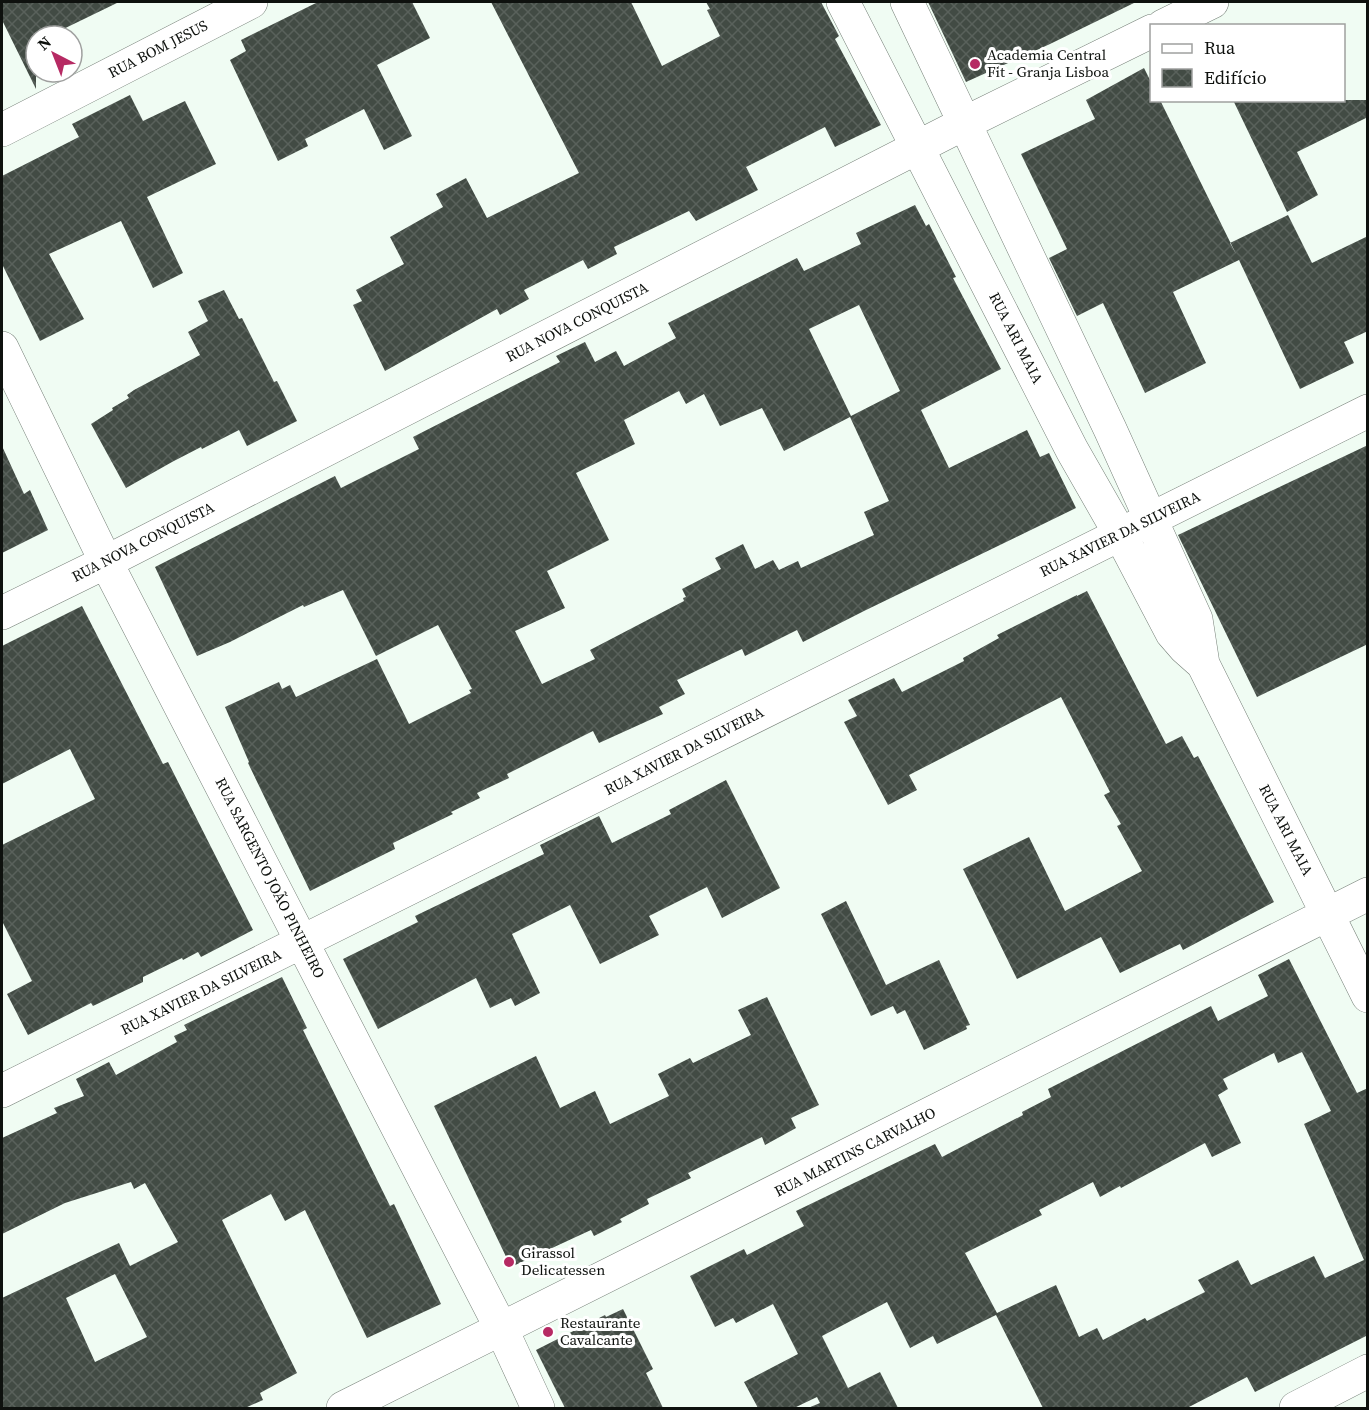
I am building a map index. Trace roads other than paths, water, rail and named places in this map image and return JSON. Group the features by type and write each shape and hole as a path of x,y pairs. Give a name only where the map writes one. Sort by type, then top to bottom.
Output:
{"street":[{"name":"RUA BOM JESUS","path":"2,130 251,2"},
{"name":"RUA ARI MAIA","path":"843,2 1072,450 1120,534 1172,633 1203,664"},
{"name":"RUA ARI MAIA","path":"907,2 1110,429 1196,619 1203,664 1368,996"},
{"path":"1167,24 1212,2"},
{"name":"RUA NOVA CONQUISTA","path":"2,613 965,123 1150,32"},
{"name":"RUA SARGENTO JOÃO PINHEIRO","path":"2,348 105,562 303,941 501,1330 538,1408"},
{"name":"RUA XAVIER DA SILVEIRA","path":"2,1091 1368,411"},
{"name":"RUA MARTINS CARVALHO","path":"343,1408 1368,894"},
{"path":"1296,1408 1368,1371"}],"place":[{"name":"Academia Central Fit - Granja Lisboa","path":"975,64"},
{"name":"Girassol Delicatessen","path":"509,1262"},
{"name":"Restaurante Cavalcante","path":"548,1332"}]}
